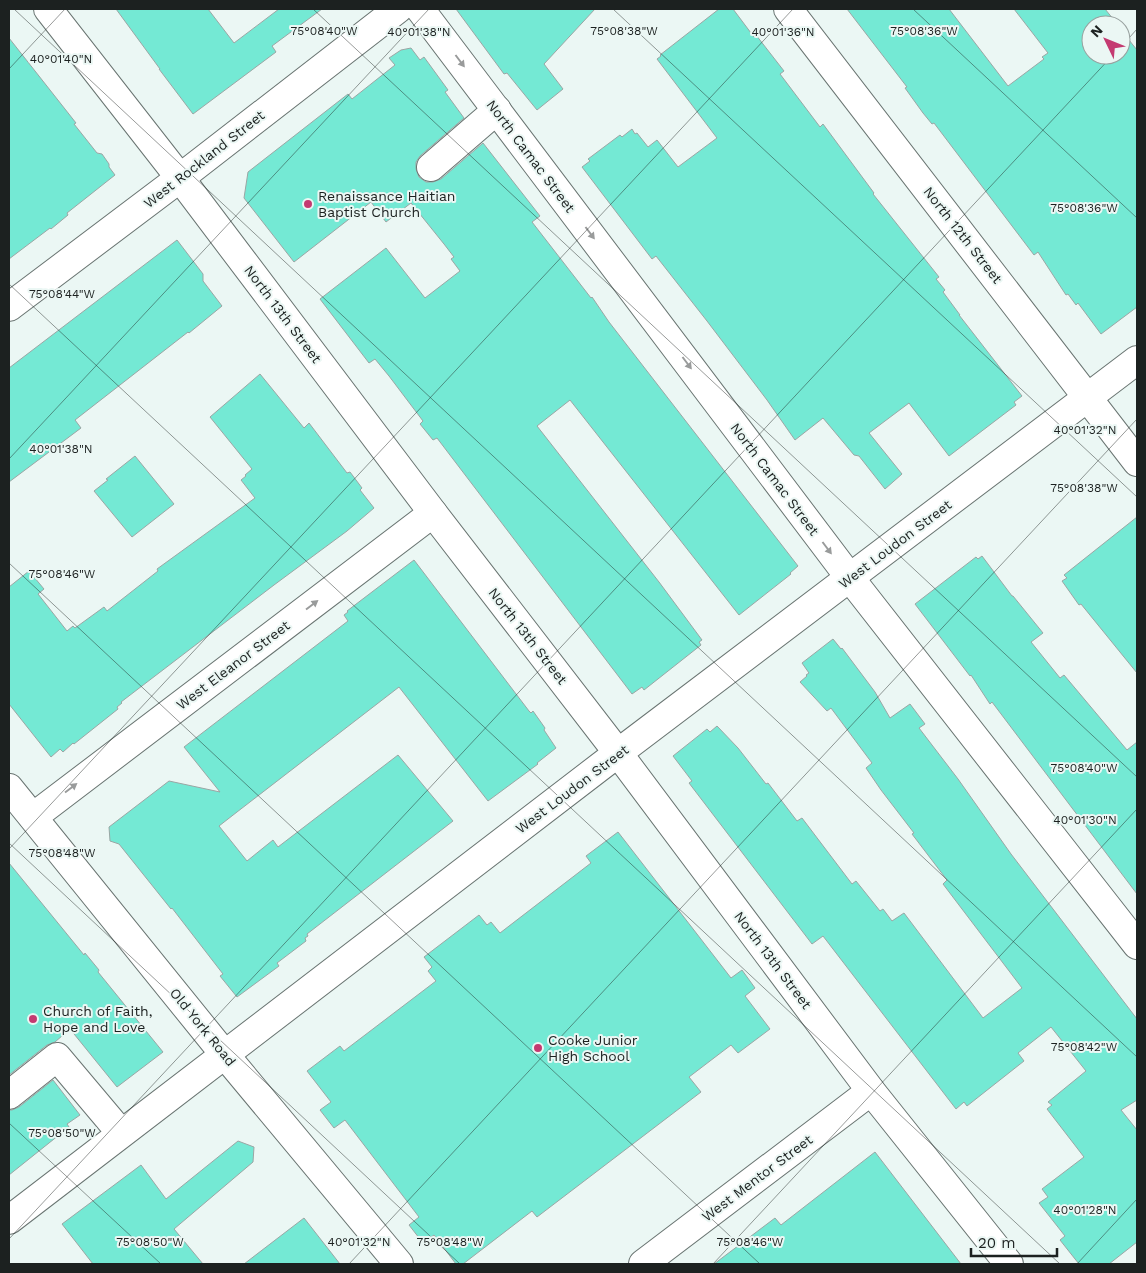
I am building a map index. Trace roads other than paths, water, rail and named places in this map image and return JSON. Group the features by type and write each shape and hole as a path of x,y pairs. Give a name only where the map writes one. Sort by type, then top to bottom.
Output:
{"street":[{"name":"North 13th Street","path":"48,9 180,178 433,513 618,753 871,1091 1008,1264"},
{"name":"West Rockland Street","path":"9,307 180,178 398,9"},
{"name":"North Camac Street","path":"420,9 850,578 1137,945"},
{"name":"North 12th Street","path":"788,9 1137,462"},
{"path":"431,167 497,110"},
{"name":"West Loudon Street","path":"9,1220 618,753 1137,360"},
{"name":"West Eleanor Street","path":"33,817 433,513"},
{"name":"Old York Road","path":"9,788 224,1055 399,1264"},
{"path":"9,1096 57,1057 121,1133"},
{"name":"West Mentor Street","path":"643,1264 871,1091"}],"place":[{"name":"Renaissance Haitian Baptist Church","path":"308,204"},
{"name":"Church of Faith, Hope and Love","path":"33,1019"},
{"name":"Cooke Junior High School","path":"538,1048"}]}
